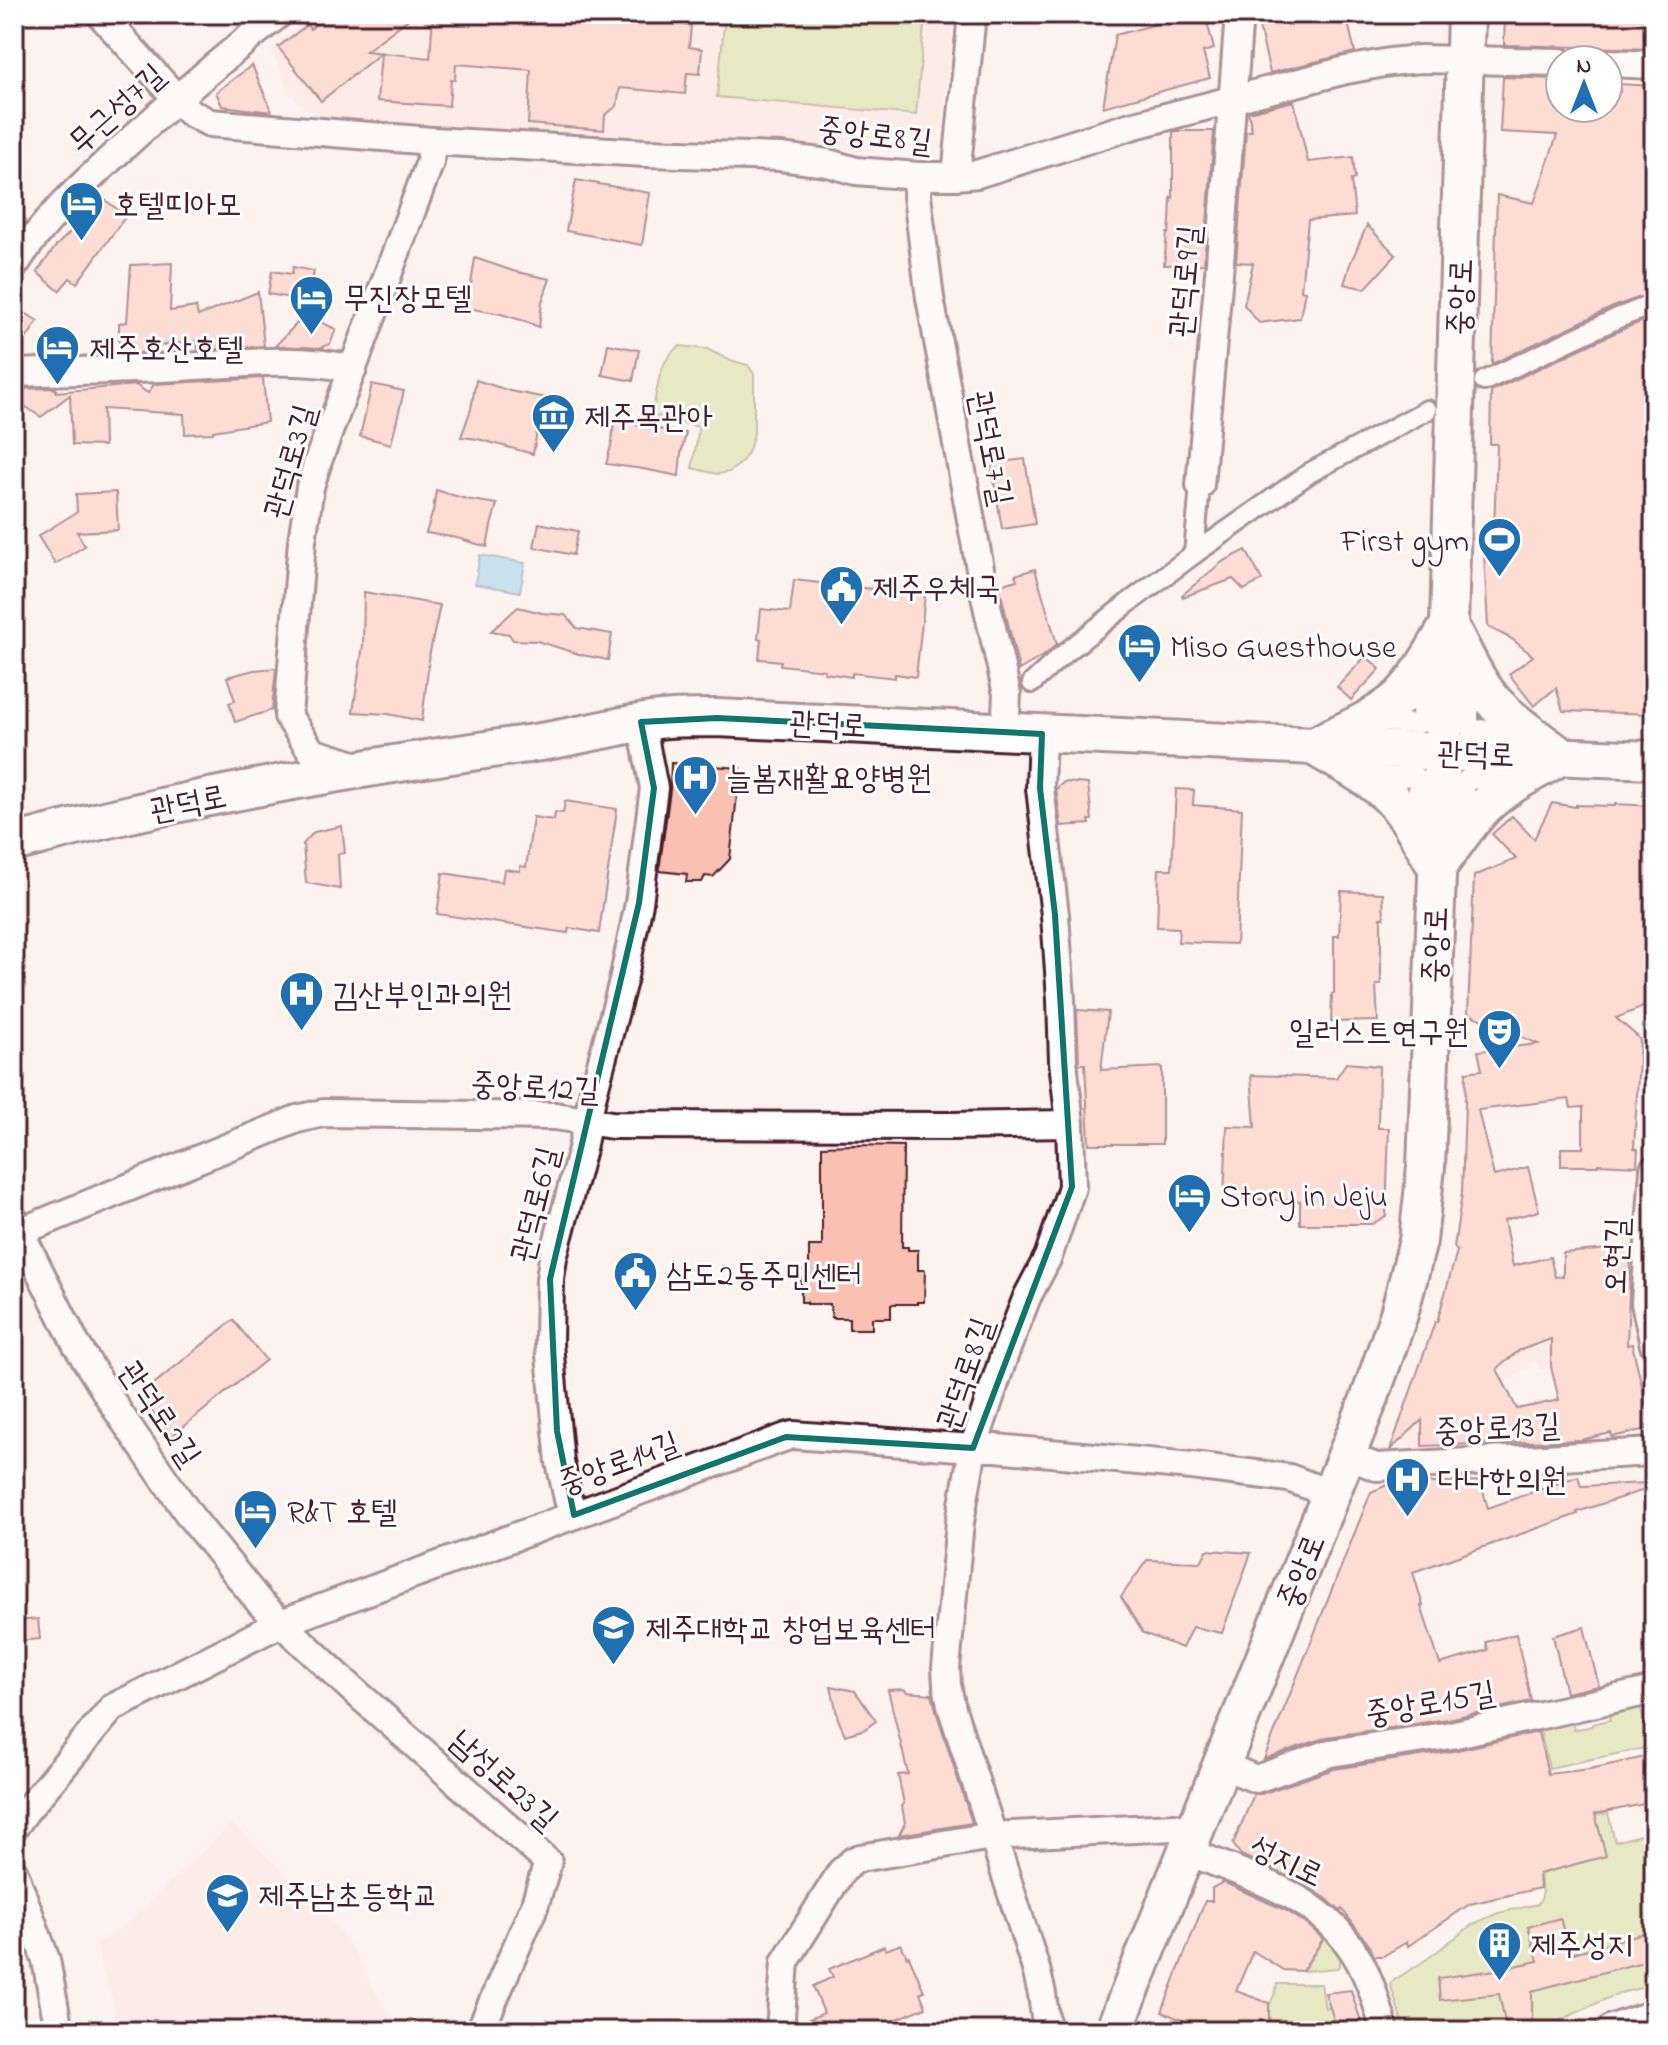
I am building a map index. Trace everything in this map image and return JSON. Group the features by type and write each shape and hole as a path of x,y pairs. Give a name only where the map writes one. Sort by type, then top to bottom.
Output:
{"main road":[{"name":"중앙로","path":"1114,2031 1375,1384 1399,1314 1418,1241 1426,1167 1449,625 1466,14"},
{"path":"1449,625 1484,689 1497,705 1561,756 1488,803 1437,868 1406,816 1392,799 1357,772 1313,746 1361,723 1398,699 1410,686 1449,625"},
{"name":"관덕로","path":"14,843 109,818 364,769 532,744 641,722 717,718 1654,760"}],"street":[{"name":"중앙로8길","path":"100,14 189,112 210,123 432,141 646,153 748,154 828,163 856,171 918,176 977,174 1131,126 1346,70 1420,59 1544,61"},
{"name":"무근성7길","path":"14,266 53,213 177,98 279,14"},
{"path":"956,176 972,14"},
{"name":"관덕로9길","path":"1194,554 1239,14"},
{"path":"1624,64 1654,65"},
{"name":"관덕로3길","path":"364,769 312,752 288,716 302,541 310,487 430,162 432,141"},
{"name":"관덕로7길","path":"918,176 918,201 937,340 986,601 1007,694 1005,732"},
{"path":"1484,381 1654,304"},
{"path":"14,373 262,362 328,363 353,369"},
{"path":"1032,683 1070,649 1194,554 1311,472 1427,410"},
{"name":"관덕로6길","path":"574,1515 560,1462 548,1308 553,1258 623,981 639,903 654,788 641,722"},
{"name":"관덕로8길","path":"1042,734 1040,788 1055,915 1072,1187 1048,1257 1027,1297 1004,1356 973,1448 960,1522 946,1668 952,1709 1036,1969 1047,2031"},
{"name":"중앙로12길","path":"17,1226 297,1119 323,1113 555,1116 612,1125 1070,1124"},
{"name":"오현길","path":"1654,1169 1645,1303 1654,1345"},
{"name":"관덕로2길","path":"17,1226 76,1344 119,1413 190,1516 261,1604 281,1623"},
{"name":"중앙로14길","path":"14,1827 112,1708 281,1623 793,1435 996,1448 1206,1468 1289,1478 1331,1494"},
{"name":"중앙로13길","path":"1346,1455 1376,1467 1654,1452"},
{"name":"남성로23길","path":"281,1623 548,1862 534,1907 480,2031"},
{"name":"중앙로15길","path":"1222,1765 1256,1779 1330,1753 1451,1735 1654,1690"},
{"path":"780,2031 785,1962 841,1872 860,1858 992,1836 1175,1827 1190,1843"},
{"name":"성지로","path":"1190,1843 1305,1902 1328,1919 1346,1939 1370,1981 1385,2031"},
{"path":"14,1872 46,1960 59,2031"},
{"path":"1613,2031 1654,2017"}],"highlighted area":[{"path":"717,718 1042,734 1040,788 1055,915 1072,1187 973,1448 786,1437 574,1515 557,1431 550,1279 639,903 654,788 641,722"}],"shaded area":[{"path":"315,14 954,14 942,128 897,139 894,151 752,141 651,140 318,117 289,92 271,49"},
{"path":"1628,1246 1638,1246 1632,1321 1639,1344 1555,1361 1551,1367 1539,1370 1536,1361 1529,1364 1422,1446 1496,1443 1496,1447 1427,1451 1410,1456 1406,1450 1410,1448 1402,1439 1458,1388 1518,1351 1621,1315 1628,1319 1631,1249"},
{"name":"제주남초등학교","path":"232,1823 323,1909 352,1947 401,2031 116,2031 113,2002 100,1965 97,1943 127,1924"}],"green space":[{"path":"725,14 925,14 916,115 717,97"},
{"path":"680,346 707,349 748,365 754,374 754,434 748,453 729,472 717,474 692,468 699,427 652,415 663,367"},
{"path":"1640,1704 1650,1747 1549,1768 1539,1727 1572,1720 1574,1730 1592,1726 1610,1720 1608,1712"},
{"name":"제주성지","path":"1608,1813 1615,1842 1654,1831 1654,1985 1606,1999 1537,2031 1405,2031 1390,1983 1473,1924 1498,1913 1538,1904 1542,1897 1538,1842 1532,1828"},
{"path":"1325,1937 1340,1958 1340,1965 1337,1968 1303,1971"},
{"path":"1277,1984 1321,1984 1325,2008 1342,2005 1337,2011 1332,2031 1266,2031 1269,2007"}],"water":[{"path":"480,555 525,563 520,592 475,584"}],"building":[{"path":"329,14 415,14 366,51 430,58 433,14 677,14 677,24 691,26 689,47 702,49 700,74 687,73 685,94 620,88 617,106 605,115 604,130 528,124 531,70 456,64 449,106 377,101 381,53 321,101 278,47 307,25 310,29"},
{"path":"1175,14 1205,14 1214,49 1203,52 1210,78 1103,107 1115,35 1176,19"},
{"path":"1256,14 1346,14 1355,52 1270,73"},
{"path":"1505,14 1654,14 1654,49 1624,48 1624,44 1504,45"},
{"path":"252,65 272,112 222,106 216,92"},
{"path":"1503,77 1544,78 1544,124 1624,124 1624,84 1654,86 1654,292 1613,307 1492,364 1497,195 1534,203 1557,135 1500,132"},
{"path":"1294,101 1308,162 1353,157 1355,179 1351,180 1355,216 1308,220 1301,290 1305,291 1300,318 1259,323 1244,305 1253,263 1236,262 1246,131 1252,131 1248,112"},
{"path":"1175,131 1214,131 1204,264 1164,265 1173,198"},
{"path":"576,180 650,193 642,245 566,231"},
{"name":"호텔띠아모","path":"104,199 126,216 77,283 70,278 59,291 37,272 56,246"},
{"path":"1367,225 1396,255 1365,289 1344,284"},
{"path":"475,258 550,279 542,302 539,327 501,314 462,307 471,284"},
{"path":"172,263 170,311 196,307 198,316 258,292 264,346 198,350 197,341 159,346 159,352 133,353 119,342 119,323 127,322 131,265"},
{"path":"293,267 314,271 308,301 268,294 272,271 292,274"},
{"path":"14,306 38,321 14,357"},
{"name":"무진장모텔","path":"305,315 336,329 330,344 320,348 275,346"},
{"path":"1654,317 1654,714 1563,711 1556,688 1534,706 1509,674 1533,656 1512,639 1488,627 1484,553 1486,534 1494,531 1497,444 1490,444 1491,391"},
{"path":"608,344 639,350 633,381 602,375"},
{"path":"263,378 267,422 213,433 185,434 184,414 103,409 104,446 72,445 70,395 41,417 14,399 14,389 56,388 56,392 136,385 148,393 154,384"},
{"path":"476,380 547,398 533,454 461,437 471,409"},
{"path":"372,384 404,391 391,444 360,436"},
{"path":"614,420 686,433 679,476 606,464"},
{"path":"1025,459 1035,524 1002,529 991,463"},
{"path":"436,490 497,504 487,547 426,533"},
{"path":"116,492 118,530 77,532 85,546 55,564 38,536 77,512 76,494"},
{"path":"539,523 578,531 573,555 534,547"},
{"path":"1246,550 1262,580 1244,590 1233,579 1183,597 1222,562"},
{"path":"1035,569 1057,644 1019,670 999,585 1017,580 1015,575"},
{"name":"제주우체국","path":"794,580 925,595 916,677 852,673 852,677 759,659 761,609 790,612"},
{"path":"364,592 440,605 430,652 422,721 388,714 353,712 363,645"},
{"path":"518,607 565,615 577,628 612,634 608,660 537,641 513,640 509,634 491,631"},
{"path":"1366,656 1380,669 1351,700 1337,687"},
{"path":"276,668 272,710 235,722 229,703 235,701 227,677"},
{"path":"671,763 740,768 730,859 713,877 705,876 702,882 686,882 687,874 659,871"},
{"path":"1064,782 1088,784 1090,824 1061,826 1056,789"},
{"path":"1176,789 1194,790 1193,805 1242,809 1236,944 1178,942 1179,928 1157,927 1159,869 1172,869"},
{"path":"565,801 617,809 599,933 569,928 568,933 437,914 443,873 502,882 504,869 520,871 520,866 526,867 533,817 554,820 555,812 563,813"},
{"path":"1552,803 1576,807 1615,804 1654,806 1654,897 1649,954 1652,954 1651,1004 1616,1018 1640,1041 1634,1148 1638,1149 1637,1166 1561,1166 1561,1148 1583,1148 1583,1107 1571,1108 1569,1099 1478,1110 1494,1176 1528,1167 1539,1211 1504,1220 1513,1266 1550,1257 1555,1277 1563,1276 1563,1253 1631,1247 1627,1345 1632,1344 1651,1424 1646,1425 1647,1429 1612,1437 1611,1433 1581,1440 1422,1446 1422,1420 1390,1450 1437,1322 1457,1251 1454,1247 1462,1193 1466,1072 1482,1070 1478,1051 1538,1044 1468,1012 1474,876 1516,859 1492,834 1512,816 1534,839","holes":["1551,1339 1551,1367 1559,1400 1517,1409 1497,1369 1518,1351"]},
{"path":"342,826 345,853 338,854 340,889 306,883 303,844 314,832"},
{"path":"1341,891 1383,893 1381,985 1376,985 1378,1021 1331,1022 1334,936 1339,936"},
{"path":"1077,1010 1108,1012 1101,1070 1162,1067 1162,1144 1089,1144 1085,1064 1079,1064"},
{"path":"1346,1063 1379,1066 1378,1128 1389,1128 1386,1216 1372,1224 1300,1224 1300,1201 1224,1198 1227,1126 1255,1127 1251,1075 1336,1078"},
{"path":"822,1146 903,1146 902,1247 918,1250 918,1270 925,1270 924,1302 891,1305 891,1318 872,1318 872,1329 849,1329 849,1318 832,1318 830,1304 801,1302 801,1270 809,1266 809,1246 822,1246"},
{"path":"233,1320 266,1360 172,1436 139,1396"},
{"path":"1578,1476 1581,1486 1646,1483 1647,1489 1413,1572 1440,1664 1488,1650 1486,1642 1516,1634 1531,1701 1448,1719 1327,1737 1264,1759 1371,1492 1387,1485 1480,1481 1488,1508"},
{"path":"1207,1550 1251,1553 1222,1633 1192,1627 1182,1648 1143,1633 1121,1597 1147,1560 1201,1562"},
{"path":"38,1619 40,1639 16,1641 14,1621"},
{"path":"1584,1627 1599,1686 1566,1693 1553,1636"},
{"path":"831,1686 855,1691 876,1721 865,1729 845,1735"},
{"path":"904,1689 907,1692 932,1694 972,1823 899,1835 905,1823 898,1775 908,1774 888,1690"},
{"path":"1538,1732 1548,1774 1590,1769 1654,1755 1654,1802 1595,1814 1606,1856 1539,1874 1540,1888 1470,1904 1408,1946 1407,1942 1383,1956 1374,1956 1342,1909 1340,1911 1302,1883 1241,1855 1233,1844 1254,1794 1334,1769 1453,1751"},
{"path":"1223,1882 1287,1911 1323,1939 1302,1971 1283,1970 1253,1951 1236,1991 1269,2003 1266,2031 1189,2031 1192,2024 1162,2012 1205,1901 1212,1901 1212,1888"},
{"name":"제주성지","path":"1560,1918 1570,1954 1654,1930 1654,1959 1532,1991 1532,2031 1507,2031 1499,1994 1440,2000 1438,1978 1538,1961 1528,1927"},
{"path":"901,1944 924,1991 920,1993 926,2007 869,2031 796,2031 797,2024 824,2013 813,1986 833,1977 829,1969 884,1946 886,1950"},
{"path":"1351,1990 1364,2031 1338,2031 1325,1993"}],"place":[{"name":"호텔띠아모","path":"82,243"},
{"name":"무진장모텔","path":"312,336"},
{"name":"제주호산호텔","path":"58,387"},
{"name":"제주목관아","path":"553,455"},
{"name":"First gym","path":"1500,579"},
{"name":"제주우체국","path":"841,626"},
{"name":"Miso Guesthouse","path":"1139,685"},
{"name":"늘봄재활요양병원","path":"695,816"},
{"name":"김산부인과의원","path":"301,1033"},
{"name":"일러스트연구원","path":"1500,1070"},
{"name":"Story in Jeju","path":"1189,1234"},
{"name":"삼도2동주민센터","path":"635,1313"},
{"name":"다나한의원","path":"1407,1518"},
{"name":"R&T 호텔","path":"256,1550"},
{"name":"제주대학교 창업보육센터","path":"614,1667"},
{"name":"제주남초등학교","path":"227,1934"},
{"name":"제주성지","path":"1499,1983"}]}
